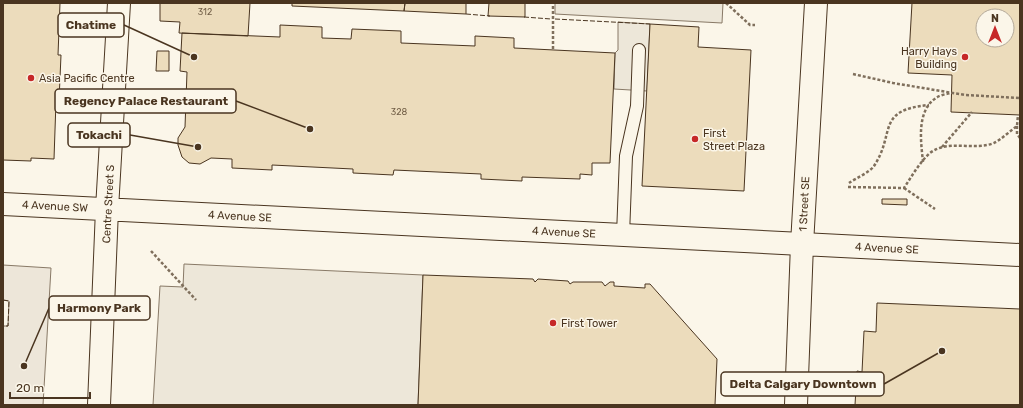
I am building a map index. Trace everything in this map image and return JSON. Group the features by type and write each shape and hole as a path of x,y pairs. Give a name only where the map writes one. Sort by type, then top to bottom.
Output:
{"main road":[{"name":"Centre Street S","path":"99,405 107,209 119,3"},
{"name":"1 Street SE","path":"796,405 802,244 816,3"},
{"name":"4 Avenue SW","path":"3,204 107,209"},
{"name":"4 Avenue SE","path":"107,209 1020,255"}],"lane":[{"path":"623,235 626,156 637,106 639,50"}],"path":[{"path":"553,3 553,49"},
{"path":"726,3 750,24 755,25"},
{"path":"853,74 893,83 965,95 1020,98"},
{"path":"923,162 920,140 921,123 929,105 936,98 951,92"},
{"path":"152,95 186,96"},
{"path":"849,183 873,167 882,151 891,120 900,112 915,106 929,105"},
{"path":"904,188 931,153 942,147 972,112"},
{"path":"1018,115 1017,134 1020,138"},
{"path":"942,147 975,147 994,143 1017,126"},
{"path":"848,187 904,188 935,209"},
{"path":"151,251 196,300"}],"shaded area":[{"path":"555,3 723,3 722,23 555,14"},
{"path":"618,22 650,24 647,91 614,89 615,53 618,50"},
{"path":"184,264 423,275 418,405 153,405 160,286 183,287"},
{"path":"3,265 51,268 43,405 3,405 3,326 8,326 9,301 3,300"}],"building":[{"name":"Asia Pacific Centre","path":"3,3 60,3 58,55 61,55 59,101 56,101 54,159 31,158 31,161 3,160"},
{"path":"160,3 250,3 248,36 179,33 180,22 160,21"},
{"path":"292,3 405,3 404,11 292,6"},
{"path":"405,3 466,3 466,14 404,11"},
{"path":"489,3 525,3 525,17 488,16"},
{"name":"Harry Hays Building","path":"912,3 1020,3 1020,115 951,112 952,75 908,73"},
{"name":"First Street Plaza","path":"650,24 699,27 698,47 751,50 744,191 642,186"},
{"path":"280,25 322,27 322,38 351,39 352,29 401,31 401,43 475,46 475,36 514,38 514,48 615,53 610,163 592,163 592,175 580,174 580,179 522,177 522,181 481,179 481,174 394,170 393,175 353,173 353,169 272,165 272,170 232,168 232,159 211,158 200,164 189,163 182,157 178,145 178,138 185,127 187,72 180,71 182,33 280,37"},
{"path":"157,51 169,51 169,71 156,71"},
{"path":"882,199 907,199 907,205 882,204"},
{"name":"First Tower","path":"423,275 533,279 535,282 538,279 568,281 570,284 573,282 602,282 605,286 610,282 614,282 614,286 645,288 645,284 650,284 717,359 715,405 418,405"},
{"path":"877,303 1020,309 1020,405 855,405 857,371 862,372 864,331 876,332"}],"fence":[{"path":"466,14 490,16"},
{"path":"524,17 551,19"},
{"path":"555,19 650,24"},
{"path":"3,300 9,301 8,326 3,326"}],"place":[{"name":"Chatime","path":"194,57"},
{"name":"Harry Hays Building","path":"965,57"},
{"name":"Asia Pacific Centre","path":"31,78"},
{"name":"Regency Palace Restaurant","path":"310,129"},
{"name":"First Street Plaza","path":"695,139"},
{"name":"Tokachi","path":"198,147"},
{"name":"First Tower","path":"553,323"},
{"name":"Delta Calgary Downtown","path":"942,351"},
{"name":"Harmony Park","path":"24,366"}]}
